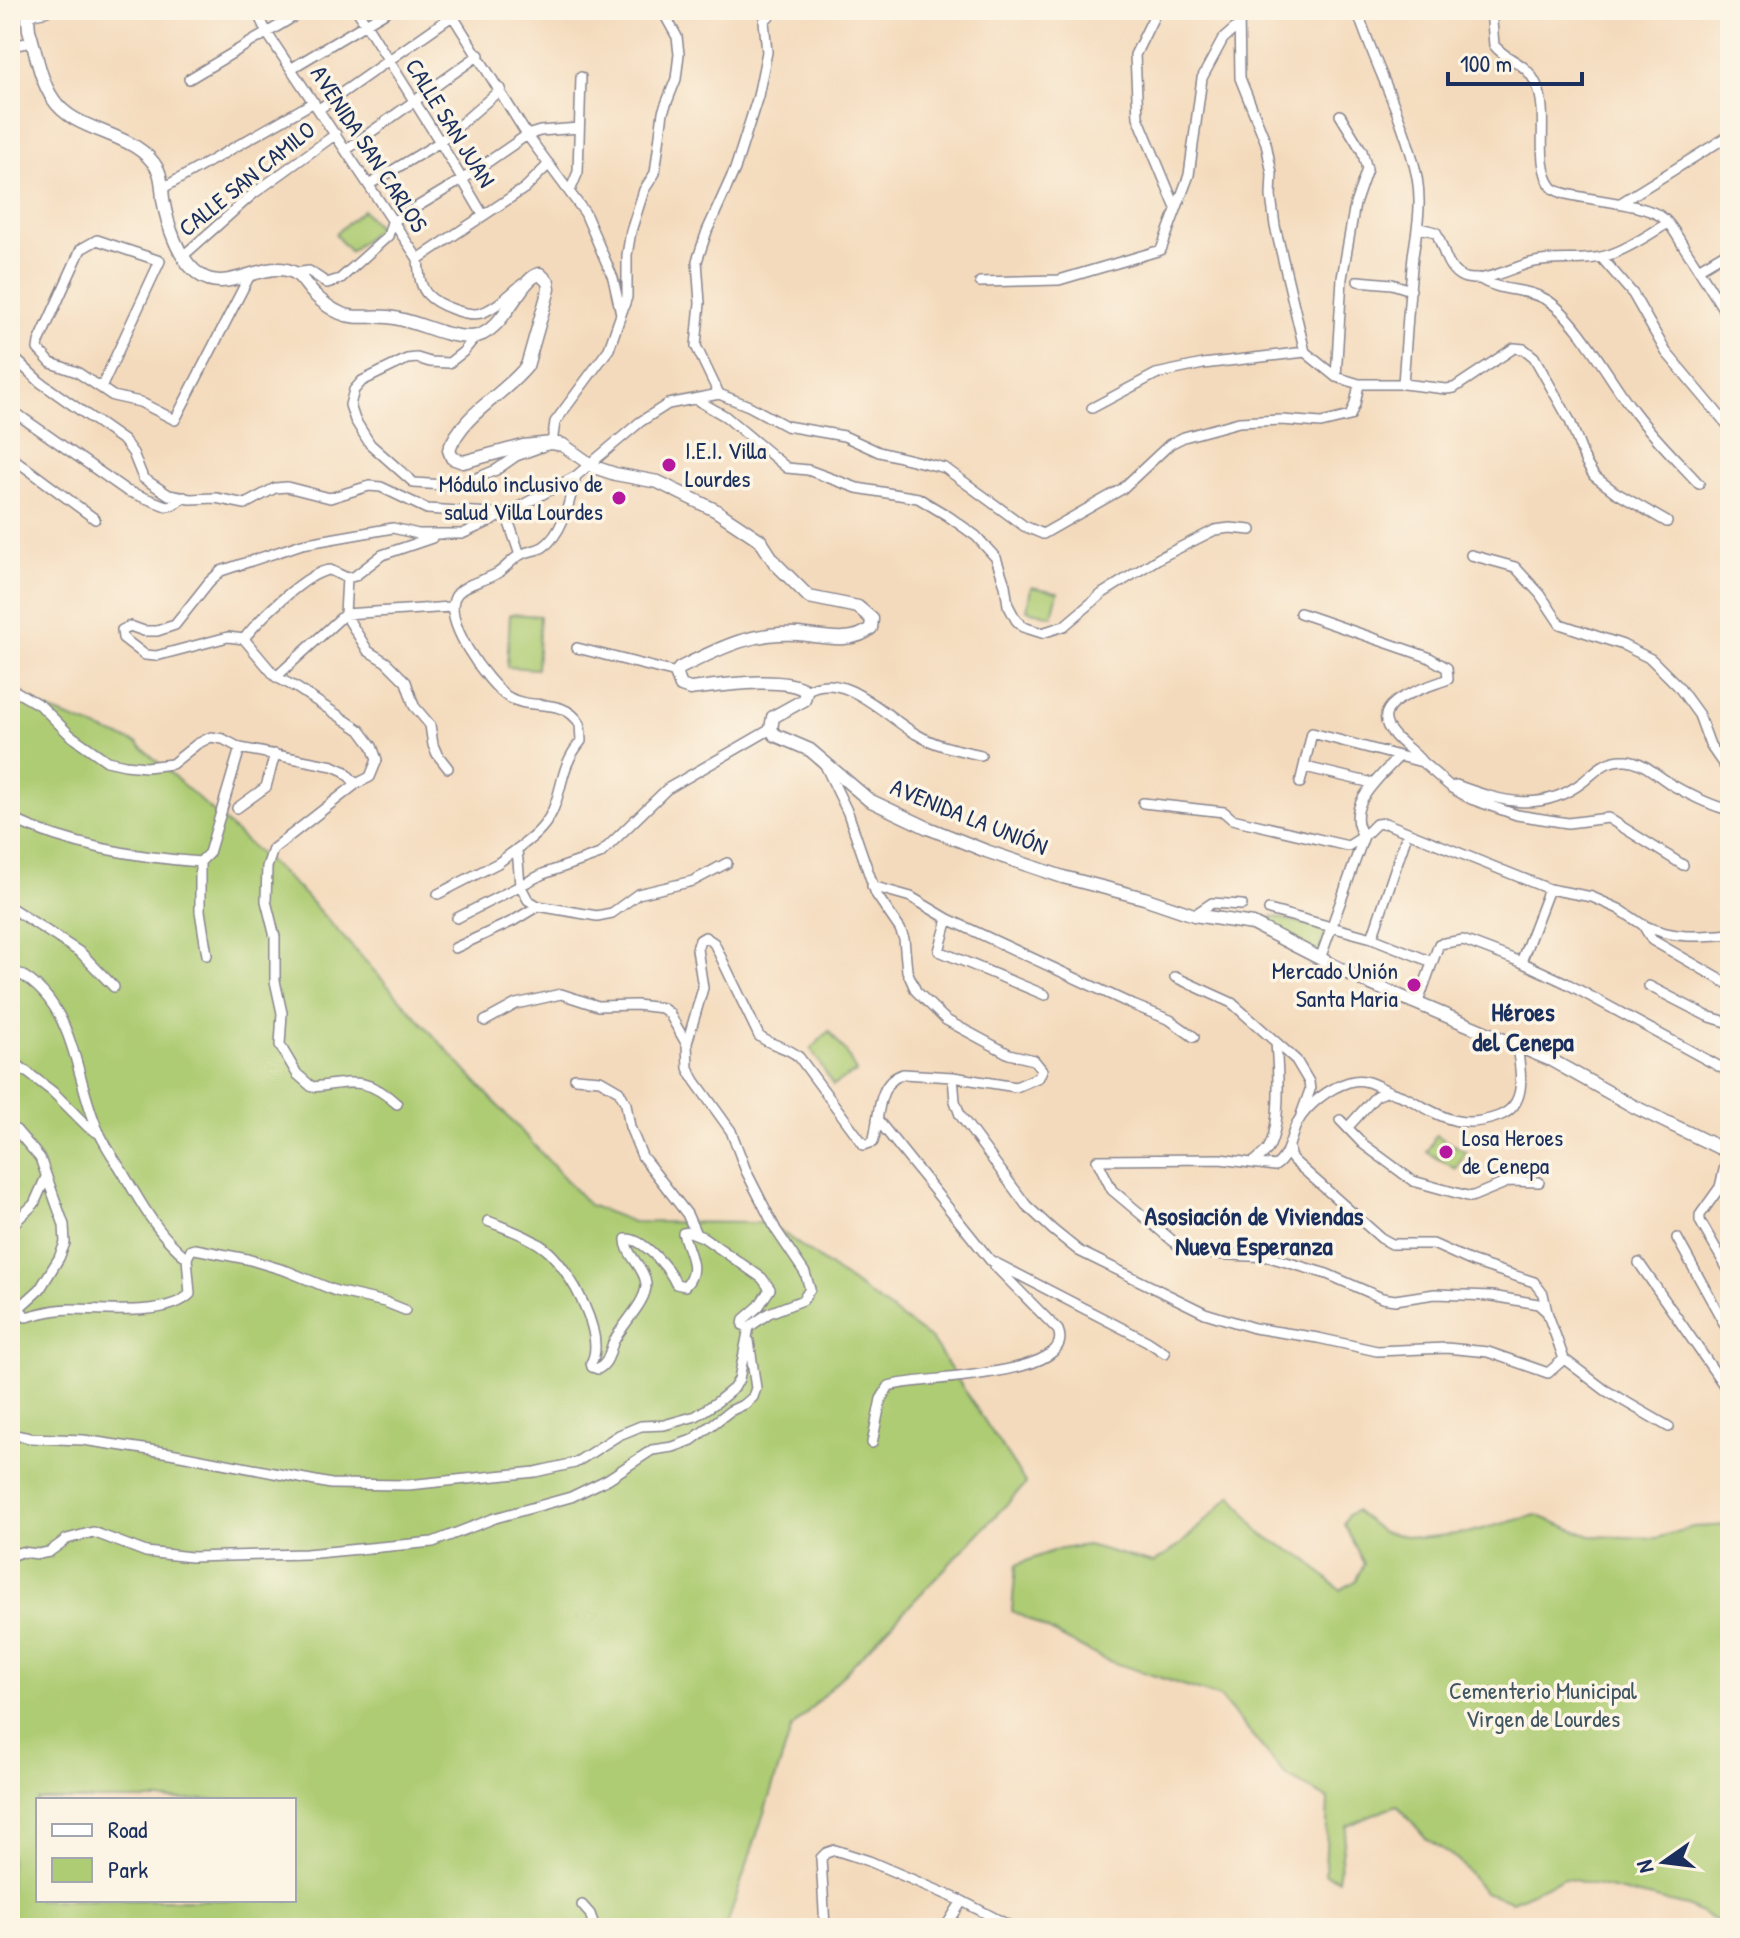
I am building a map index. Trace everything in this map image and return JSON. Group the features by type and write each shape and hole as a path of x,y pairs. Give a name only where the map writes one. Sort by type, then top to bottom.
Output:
{"main road":[{"path":"46,10 30,13 28,19 54,101 76,118 138,149 157,169 173,238 199,275 217,281 281,270 295,273 328,306 353,317 388,317 440,333 476,336 505,316 530,278 540,274 546,278 549,287 527,366 466,421 455,435 449,450 455,460 463,462 523,446 552,443 563,445 590,464 615,474 658,482 715,510 760,540 775,563 809,597 858,607 872,619 871,628 861,635 826,638 797,634 762,636 731,643 680,668 676,673 677,680 685,688 781,683 799,686 806,691 800,704 773,717 769,726 771,729"},
{"name":"AVENIDA LA UNIÓN","path":"771,729 775,735 810,750 869,800 928,828 1063,877 1194,915 1253,924 1320,959 1551,1060 1633,1106 1730,1150"}],"street":[{"name":"AVENIDA SAN CARLOS","path":"256,10 267,33 418,259 420,279 428,295 468,314 485,312 530,278"},
{"path":"189,79 305,10"},
{"name":"CALLE SAN JUAN","path":"357,10 483,215"},
{"path":"292,68 389,10"},
{"path":"476,336 449,363 407,359 362,381 354,390 350,405 370,444 414,483 458,486 496,470 516,456 552,443 555,422 609,349 627,297 627,255 631,231 644,190 655,173 663,112 676,79 679,54 677,37 662,10"},
{"path":"719,394 696,346 700,303 697,261 743,145 765,64 764,21 775,10"},
{"path":"1157,10 1135,55 1138,117 1175,206"},
{"path":"1239,10 1240,78 1266,143 1272,174 1275,226 1305,352 1336,377 1359,384 1403,384 1446,389 1454,388 1514,348 1527,350 1570,421 1594,476 1667,522"},
{"path":"1357,10 1369,49 1399,119 1417,178 1419,228 1414,253 1403,384"},
{"path":"1491,10 1494,45 1525,68 1539,91 1544,117 1541,134 1552,187 1561,193 1622,202 1652,212 1668,223 1730,320"},
{"path":"163,188 317,106 388,61 451,13 527,135 585,213 613,278 622,318"},
{"path":"980,282 1059,280 1161,250 1189,175 1202,78 1223,39 1239,25"},
{"path":"10,46 33,42"},
{"path":"346,150 479,55"},
{"path":"570,191 578,172 581,77"},
{"path":"370,184 440,142 501,89"},
{"path":"1336,377 1342,278 1355,204 1367,169 1362,151 1340,115"},
{"path":"295,273 309,271 323,282 340,279 388,236 392,222 527,135 579,128"},
{"name":"CALLE SAN CAMILO","path":"183,256 253,194 336,134"},
{"path":"1622,202 1730,135"},
{"path":"418,259 525,188 549,164"},
{"path":"1419,228 1436,232 1450,265 1458,274 1478,278 1537,261 1575,261 1615,253 1668,223"},
{"path":"101,388 160,261 97,240 81,249 38,349 51,363 77,372 101,388 113,396 140,402 175,420 250,275"},
{"path":"1698,269 1730,250"},
{"path":"1601,257 1633,294 1666,352 1730,428"},
{"path":"1478,278 1502,290 1525,292 1546,300 1567,317 1632,409 1699,484"},
{"path":"1358,281 1392,284 1411,290"},
{"path":"1092,408 1156,374 1203,364 1305,352"},
{"path":"10,354 40,382 124,441 133,453 143,478 169,495 216,498 245,504 275,488 287,487 330,498 369,486 381,487 427,509 506,514"},
{"path":"244,639 265,615 316,574 330,570 347,578 355,576 382,555 440,536 462,534 506,514 576,476 640,422 668,404 683,400 719,394 786,426 844,436 879,452 945,468 1024,526 1043,534 1122,489 1170,444 1184,437 1239,422 1282,420 1314,423 1350,416 1359,384"},
{"path":"697,400 725,416 787,468 808,470 857,488 918,498 948,516 976,536 996,558 1008,605 1016,620 1023,627 1042,633 1064,626 1103,593 1161,557 1215,530 1251,530"},
{"path":"10,413 17,414 127,491 166,506 184,497"},
{"path":"10,456 95,519"},
{"path":"438,894 498,863 539,833 552,812 568,757 581,741 580,724 564,709 510,698 490,680 460,637 451,607 457,594 475,582 496,574 520,555 547,545 564,516 576,476"},
{"path":"506,514 520,555"},
{"path":"397,1104 369,1084 312,1087 297,1074 280,1045 282,1013 275,981 275,937 266,901 269,857 273,849 356,784 370,777 377,760 372,746 360,730 276,677 244,639 228,637 156,656 145,655 121,633 130,626 157,631 175,625 221,571 302,544 393,528 440,536"},
{"path":"1471,555 1515,567 1565,627 1623,645 1651,659 1678,686 1699,715 1710,745 1730,774"},
{"path":"347,578 345,614 368,651 386,662 406,682 414,706 430,725 437,754 448,768"},
{"path":"276,677 345,614 451,607"},
{"path":"1300,613 1428,657 1447,668 1448,679 1419,689 1391,704 1386,710 1385,720 1392,734 1422,762 1471,799 1517,815 1568,823 1608,818 1683,865"},
{"path":"577,648 676,673"},
{"path":"806,691 823,685 846,689 916,735 948,748 981,755"},
{"path":"10,688 41,706 70,735 107,761 146,767 172,764 211,737 240,748 333,766 344,771 356,784"},
{"path":"457,918 543,874 600,854 667,789 771,729"},
{"path":"1300,783 1312,733 1422,762"},
{"path":"207,955 200,911 200,862 209,853 240,748"},
{"path":"237,808 266,787 275,754"},
{"path":"1364,836 1360,831 1359,818 1362,800 1372,783 1399,756"},
{"path":"1442,779 1507,801 1539,803 1559,798 1601,765 1617,760 1636,761 1673,785 1730,810"},
{"path":"10,1434 83,1440 170,1453 331,1484 408,1485 535,1472 575,1463 619,1435 641,1426 664,1425 696,1416 734,1388 739,1379 749,1332 769,1313 803,1300 809,1293 809,1281 776,1230 746,1171 731,1131 688,1068 686,1043 703,988 697,949 700,940 705,937 714,943 759,1036 767,1043 791,1050 799,1057 861,1144 873,1142 878,1105 896,1076 953,1077 1016,1087 1039,1077 1042,1070 1034,1060 1009,1054 946,1020 916,991 907,971 900,929 872,886 848,813 823,762"},
{"path":"1305,767 1372,783"},
{"path":"1143,803 1224,812 1232,819 1342,845 1354,844 1376,824 1397,826 1549,889 1592,897 1662,934 1680,937 1730,934"},
{"path":"10,818 80,844 124,854 200,862"},
{"path":"1320,959 1364,836"},
{"path":"1372,938 1405,840"},
{"path":"517,849 520,885 528,900 538,906 597,916 612,913 638,894 693,881 727,863"},
{"path":"872,886 911,897 948,919 1170,1020 1194,1037"},
{"path":"1521,962 1549,889"},
{"path":"1194,915 1212,903 1242,905"},
{"path":"455,948 538,906"},
{"path":"10,907 81,953 114,987"},
{"path":"1269,910 1372,938 1432,962"},
{"path":"948,919 939,951 1045,995"},
{"path":"1643,925 1652,940 1730,985"},
{"path":"1418,1002 1439,944 1463,940 1566,983 1722,1068 1730,1069"},
{"path":"10,969 33,982 56,1007 100,1134 154,1225 168,1243 187,1258"},
{"path":"1175,977 1232,1003 1296,1060 1309,1082 1310,1090 1289,1146 1281,1162 1275,1166 1220,1159 1097,1160 1112,1190 1180,1247 1193,1253 1269,1257 1327,1274 1382,1298 1395,1300 1435,1294 1492,1296 1538,1304 1547,1312"},
{"path":"1649,986 1707,1016 1730,1023"},
{"path":"485,1021 516,1004 561,994 598,1006 662,1008 669,1013 686,1043"},
{"path":"1254,1162 1268,1149 1273,1131 1279,1086 1276,1042"},
{"path":"1298,1122 1318,1099 1350,1082 1372,1082 1453,1122 1473,1123 1493,1118 1509,1112 1518,1096 1523,1079 1517,1047"},
{"path":"10,1059 32,1074 88,1127 100,1134"},
{"path":"953,1077 960,1115 1026,1205 1079,1251 1205,1313 1254,1328 1377,1351 1446,1348 1488,1352 1548,1373 1564,1359"},
{"path":"575,1078 600,1080 619,1091 642,1156 687,1214 696,1234"},
{"path":"1388,1091 1376,1096 1344,1124 1363,1144 1413,1181 1465,1196 1476,1195 1510,1181 1539,1182"},
{"path":"872,1443 881,1399 889,1386 1007,1372 1038,1361 1059,1344 1061,1336 990,1260 877,1119"},
{"path":"10,1128 16,1130 40,1158 64,1225 65,1243 59,1258 40,1289 19,1308 26,1317 50,1310 155,1308 175,1304 190,1294 187,1258 195,1249 247,1259 336,1291 385,1302 405,1310"},
{"path":"1289,1146 1294,1161 1381,1238 1392,1244 1433,1244 1473,1262 1529,1279 1543,1294 1564,1359 1605,1390 1669,1427"},
{"path":"1730,1150 1720,1187 1700,1215 1700,1221 1730,1273"},
{"path":"10,1227 34,1204 47,1174"},
{"path":"10,1556 21,1552 49,1552 67,1539 93,1532 146,1552 191,1557 306,1554 433,1542 495,1518 571,1497 608,1479 652,1450 692,1440 753,1397 756,1388 749,1332 743,1325 744,1319 768,1295 769,1286 703,1237 683,1234 694,1269 685,1286 676,1284 672,1276 635,1239 626,1239 626,1246 643,1273 646,1285 643,1298 621,1326 609,1358 598,1369 591,1363 596,1355 594,1331 560,1264 548,1250 488,1221"},
{"path":"1677,1238 1730,1334"},
{"path":"990,1260 1165,1353"},
{"path":"1639,1263 1730,1394"},
{"path":"825,1928 821,1858 835,1850 869,1861 962,1901 1014,1928"},
{"path":"945,1928 962,1901"},
{"path":"582,1905 590,1914 595,1928"}],"green space":[{"path":"363,210 378,228 350,252 335,234"},
{"path":"1031,587 1058,592 1052,616 1027,610"},
{"path":"510,614 540,616 537,669 507,667"},
{"path":"10,696 137,743 301,891 589,1205 633,1222 769,1223 931,1339 1026,1484 792,1728 726,1928 10,1928"},
{"path":"1272,916 1327,930 1318,956 1270,927"},
{"path":"829,1031 846,1052 856,1072 833,1085 811,1049"},
{"name":"Losa Heroes de Cenepa","path":"1436,1135 1466,1152 1456,1169 1427,1152"},
{"name":"Cementerio Municipal Virgen de Lourdes","path":"1232,1495 1261,1534 1306,1559 1340,1590 1355,1581 1364,1564 1344,1524 1348,1515 1355,1511 1382,1532 1419,1538 1467,1533 1536,1515 1590,1536 1657,1538 1693,1527 1730,1525 1730,1928 1687,1906 1564,1878 1512,1901 1484,1892 1458,1860 1426,1838 1397,1805 1347,1826 1338,1879 1325,1874 1328,1799 1286,1776 1220,1697 1103,1659 1012,1611 1016,1565 1055,1550 1087,1545 1153,1563 1180,1545"}],"place":[{"name":"I.E.I. Villa Lourdes","path":"669,465"},
{"name":"Módulo inclusivo de salud Villa Lourdes","path":"619,498"},
{"name":"Mercado Unión Santa Maria","path":"1414,985"},
{"name":"Losa Heroes de Cenepa","path":"1446,1152"}],"district":[{"name":"Héroes del Cenepa","path":"1523,1027"},
{"name":"Asosiación de Viviendas Nueva Esperanza","path":"1254,1231"}]}
